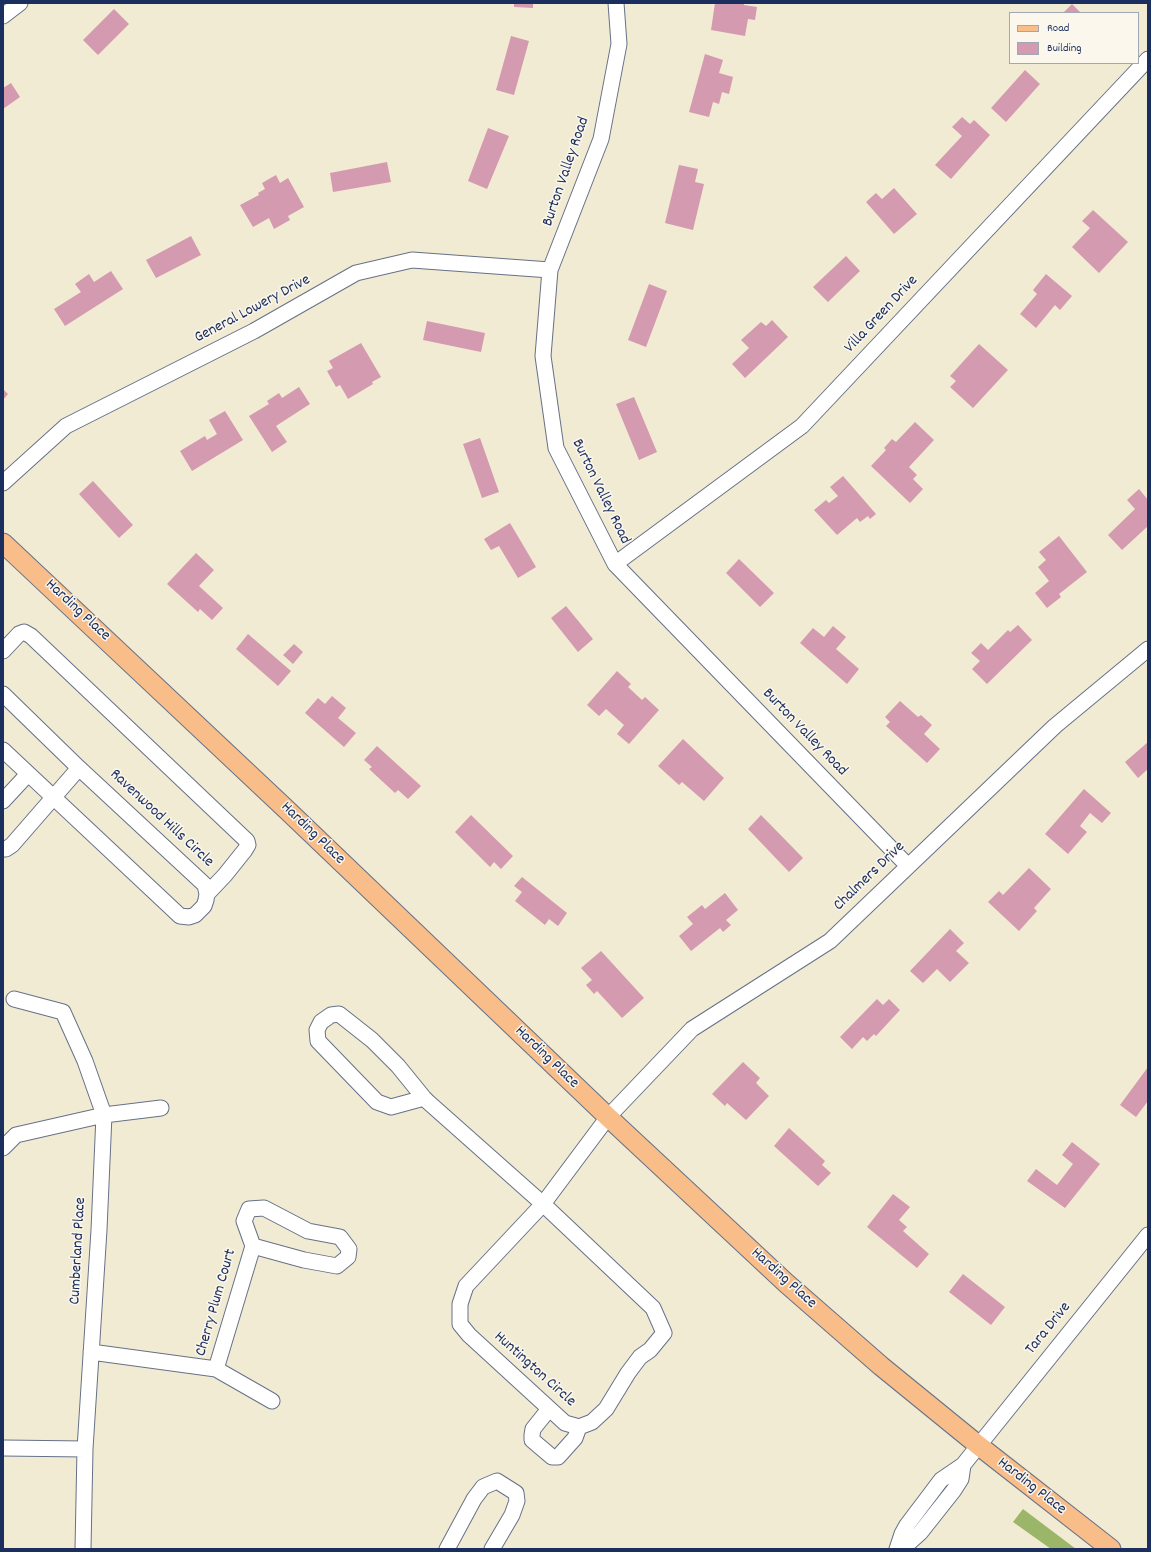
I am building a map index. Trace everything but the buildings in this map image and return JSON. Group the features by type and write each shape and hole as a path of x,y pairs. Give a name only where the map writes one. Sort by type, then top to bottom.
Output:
{"main road":[{"name":"Harding Place","path":"3,543 287,810 608,1117 830,1322 881,1366 978,1445 1111,1549"}],"street":[{"path":"3,16 20,3"},
{"name":"Burton Valley Road","path":"616,3 619,44 601,139 550,270 543,356 556,448 615,564 908,866"},
{"name":"Villa Green Drive","path":"615,564 802,426 1148,59"},
{"name":"General Lowery Drive","path":"3,483 66,426 254,331 356,273 412,260 550,270"},
{"path":"3,651 19,634 24,632 31,636 247,841 248,845 245,850 225,875 207,894"},
{"name":"Chalmers Drive","path":"608,1117 692,1028 830,941 1055,726 1148,648"},
{"name":"Ravenwood Hills Circle","path":"3,694 79,768 205,885 207,894 204,906 195,915 189,917 180,916 3,750"},
{"path":"3,849 6,849 12,845 79,768"},
{"path":"3,801 28,774"},
{"name":"Cumberland Place","path":"14,999 63,1012 85,1061 104,1115 100,1230 85,1449 83,1549"},
{"name":"Huntington Circle","path":"424,1098 391,1107 377,1102 318,1041 317,1030 321,1022 331,1015 340,1014 372,1040 398,1066 424,1098 543,1204 653,1308 664,1333 650,1350 640,1357 628,1373 606,1409 592,1422 579,1427 565,1423 469,1336 460,1324 460,1304 466,1286 543,1204 608,1117"},
{"path":"3,1148 16,1135 104,1115 161,1108"},
{"name":"Cherry Plum Court","path":"216,1369 253,1246 244,1221 249,1209 264,1208 308,1231 340,1237 349,1248 348,1257 337,1266 304,1260 253,1246"},
{"name":"Tara Drive","path":"898,1549 910,1542 920,1533 954,1490 961,1479 963,1465 978,1445 1148,1235"},
{"path":"91,1352 216,1369 272,1401"},
{"path":"549,1409 533,1429 532,1440 552,1457 558,1458 575,1438 579,1427"},
{"path":"3,1448 85,1449"},
{"path":"447,1549 474,1499 483,1487 497,1481 516,1493 518,1501 512,1515 492,1549"}],"green space":[{"path":"1023,1509 1076,1549 1051,1549 1013,1522"}]}
